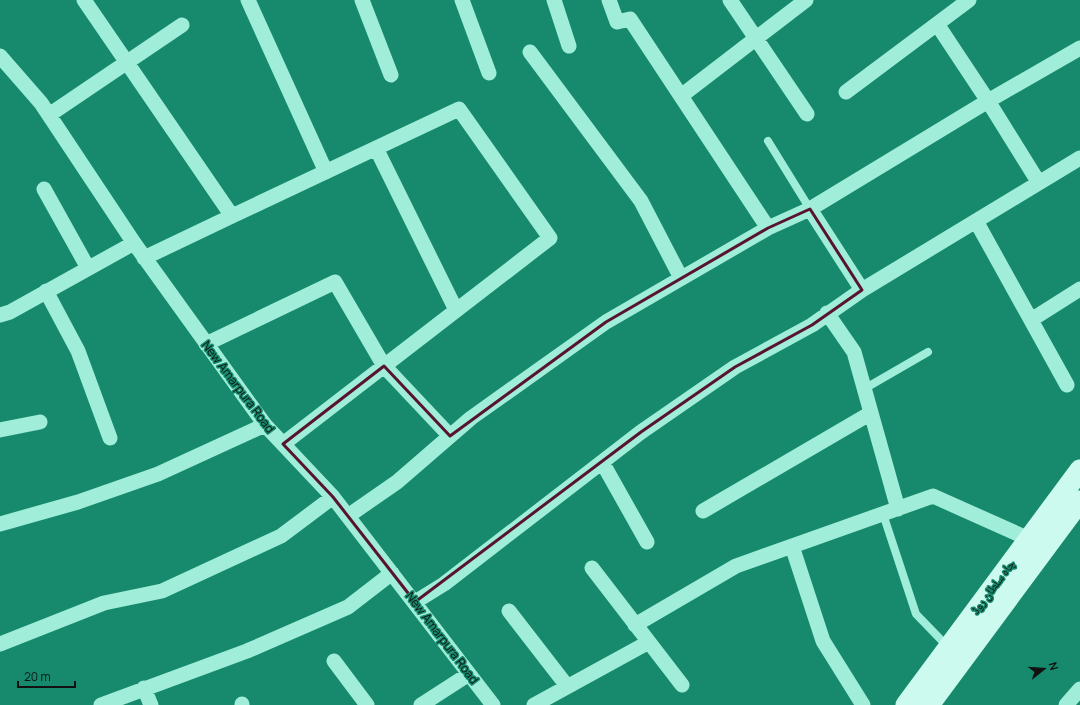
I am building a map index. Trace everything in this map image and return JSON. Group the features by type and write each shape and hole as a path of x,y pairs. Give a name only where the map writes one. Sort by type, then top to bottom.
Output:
{"main road":[{"name":"چاہ سلطان روڈ","path":"906,705 1080,470"},
{"name":"چاہ سلطان روڈ","path":"929,705 1080,501"}],"street":[{"path":"84,0 128,62 232,216"},
{"path":"248,0 326,172"},
{"path":"362,0 391,75"},
{"path":"462,0 489,73"},
{"path":"554,0 569,46"},
{"path":"609,0 617,22 630,19 768,228"},
{"path":"730,0 807,114"},
{"path":"681,96 806,0"},
{"path":"846,92 969,0"},
{"path":"937,24 988,101 1039,183"},
{"path":"49,115 182,25"},
{"path":"348,516 397,482 471,418 606,322 768,228 810,209 988,101 1080,48"},
{"path":"530,52 642,201 681,278"},
{"name":"New Amarpura Road","path":"0,56 49,115 144,258 265,425 333,497 493,705"},
{"path":"144,258 459,109 550,238 283,444"},
{"path":"376,148 456,310"},
{"path":"415,602 450,579 641,432 735,367 812,325 827,313 862,290 1080,158"},
{"path":"44,189 88,268"},
{"path":"810,209 862,290"},
{"path":"976,221 1066,385"},
{"path":"0,315 10,312 134,243"},
{"path":"206,344 335,282 384,366 450,436"},
{"path":"1031,320 1080,289"},
{"path":"46,291 78,351 110,438"},
{"path":"827,313 854,352 898,509"},
{"path":"703,511 871,413"},
{"path":"0,430 40,422"},
{"path":"0,524 78,502 158,474 265,425"},
{"path":"602,462 647,542"},
{"path":"635,624 736,566 933,496 1029,539"},
{"path":"0,644 104,603 169,587 281,536 333,497"},
{"path":"792,546 823,641 863,705"},
{"path":"592,568 682,685"},
{"path":"101,705 247,651 348,607 392,573"},
{"path":"509,611 568,686"},
{"path":"534,705 649,642"},
{"path":"334,661 367,705"},
{"path":"421,705 469,674"},
{"path":"144,688 151,705"}],"lane":[{"path":"768,141 810,209"},
{"path":"864,390 928,352"},
{"path":"883,514 916,614 948,647"}],"highlighted area":[{"path":"810,209 862,290 812,325 735,367 641,432 415,602 333,497 283,444 384,366 450,436 606,322 768,228"}]}
